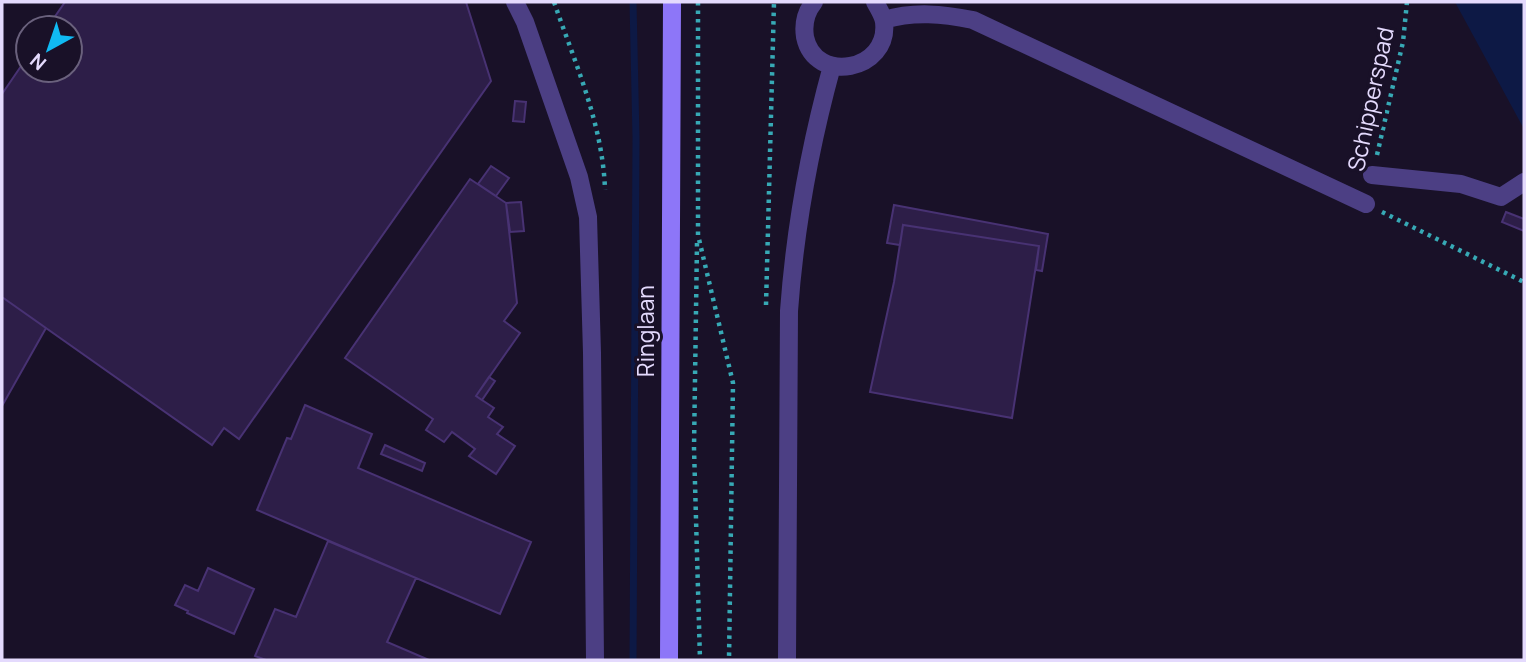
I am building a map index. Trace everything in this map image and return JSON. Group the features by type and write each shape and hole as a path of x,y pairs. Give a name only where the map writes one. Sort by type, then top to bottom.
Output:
{"main road":[{"name":"Ringlaan","path":"668,660 672,2"}],"street":[{"path":"515,2 525,22 579,177 588,217 595,660"},
{"path":"814,2 807,10 803,27 807,44 818,59 832,66 854,66 870,58 882,42 884,20 875,2"},
{"path":"884,20 900,16 943,14 973,20 1366,204"},
{"path":"787,660 789,311 793,256 801,201 832,66"},
{"path":"1373,175 1461,184 1501,197 1524,182"}],"path":[{"path":"698,2 694,447 700,660"},
{"name":"Schipperspad","path":"1373,175 1403,42 1407,2"},
{"path":"1366,204 1524,282"},
{"path":"698,235 733,383 729,660"}],"water":[{"path":"1455,2 1524,2 1524,129"}],"building":[{"path":"65,2 466,2 491,81 239,439 224,428 212,445 2,297 2,94 14,76 14,84 84,84 84,14 57,14"},
{"path":"515,101 526,102 524,122 513,121"},
{"path":"491,166 509,178 496,196 478,184"},
{"path":"470,179 506,203 517,303 504,321 520,333 476,396 494,408 488,417 503,427 497,434 515,446 496,474 469,456 475,449 452,432 444,442 426,430 433,419 345,358"},
{"path":"521,202 524,231 510,232 506,203"},
{"path":"894,205 1048,234 1042,271 1036,270 1039,246 903,225 900,245 887,243"},
{"path":"1506,212 1524,219 1524,231 1502,222"},
{"path":"903,225 1039,246 1012,418 870,392 894,282"},
{"path":"2,297 46,328 2,406"},
{"path":"489,377 495,381 482,400 476,396"},
{"path":"305,405 372,434 358,468 531,542 500,614 257,510 287,438 291,439"},
{"path":"385,445 425,463 422,471 381,454"},
{"path":"328,541 416,578 387,642 429,660 266,660 255,656 275,609 296,617"},
{"path":"208,568 254,589 234,634 175,605 185,585 198,591"}],"waterway":[{"path":"633,2 636,138 633,660"}]}
